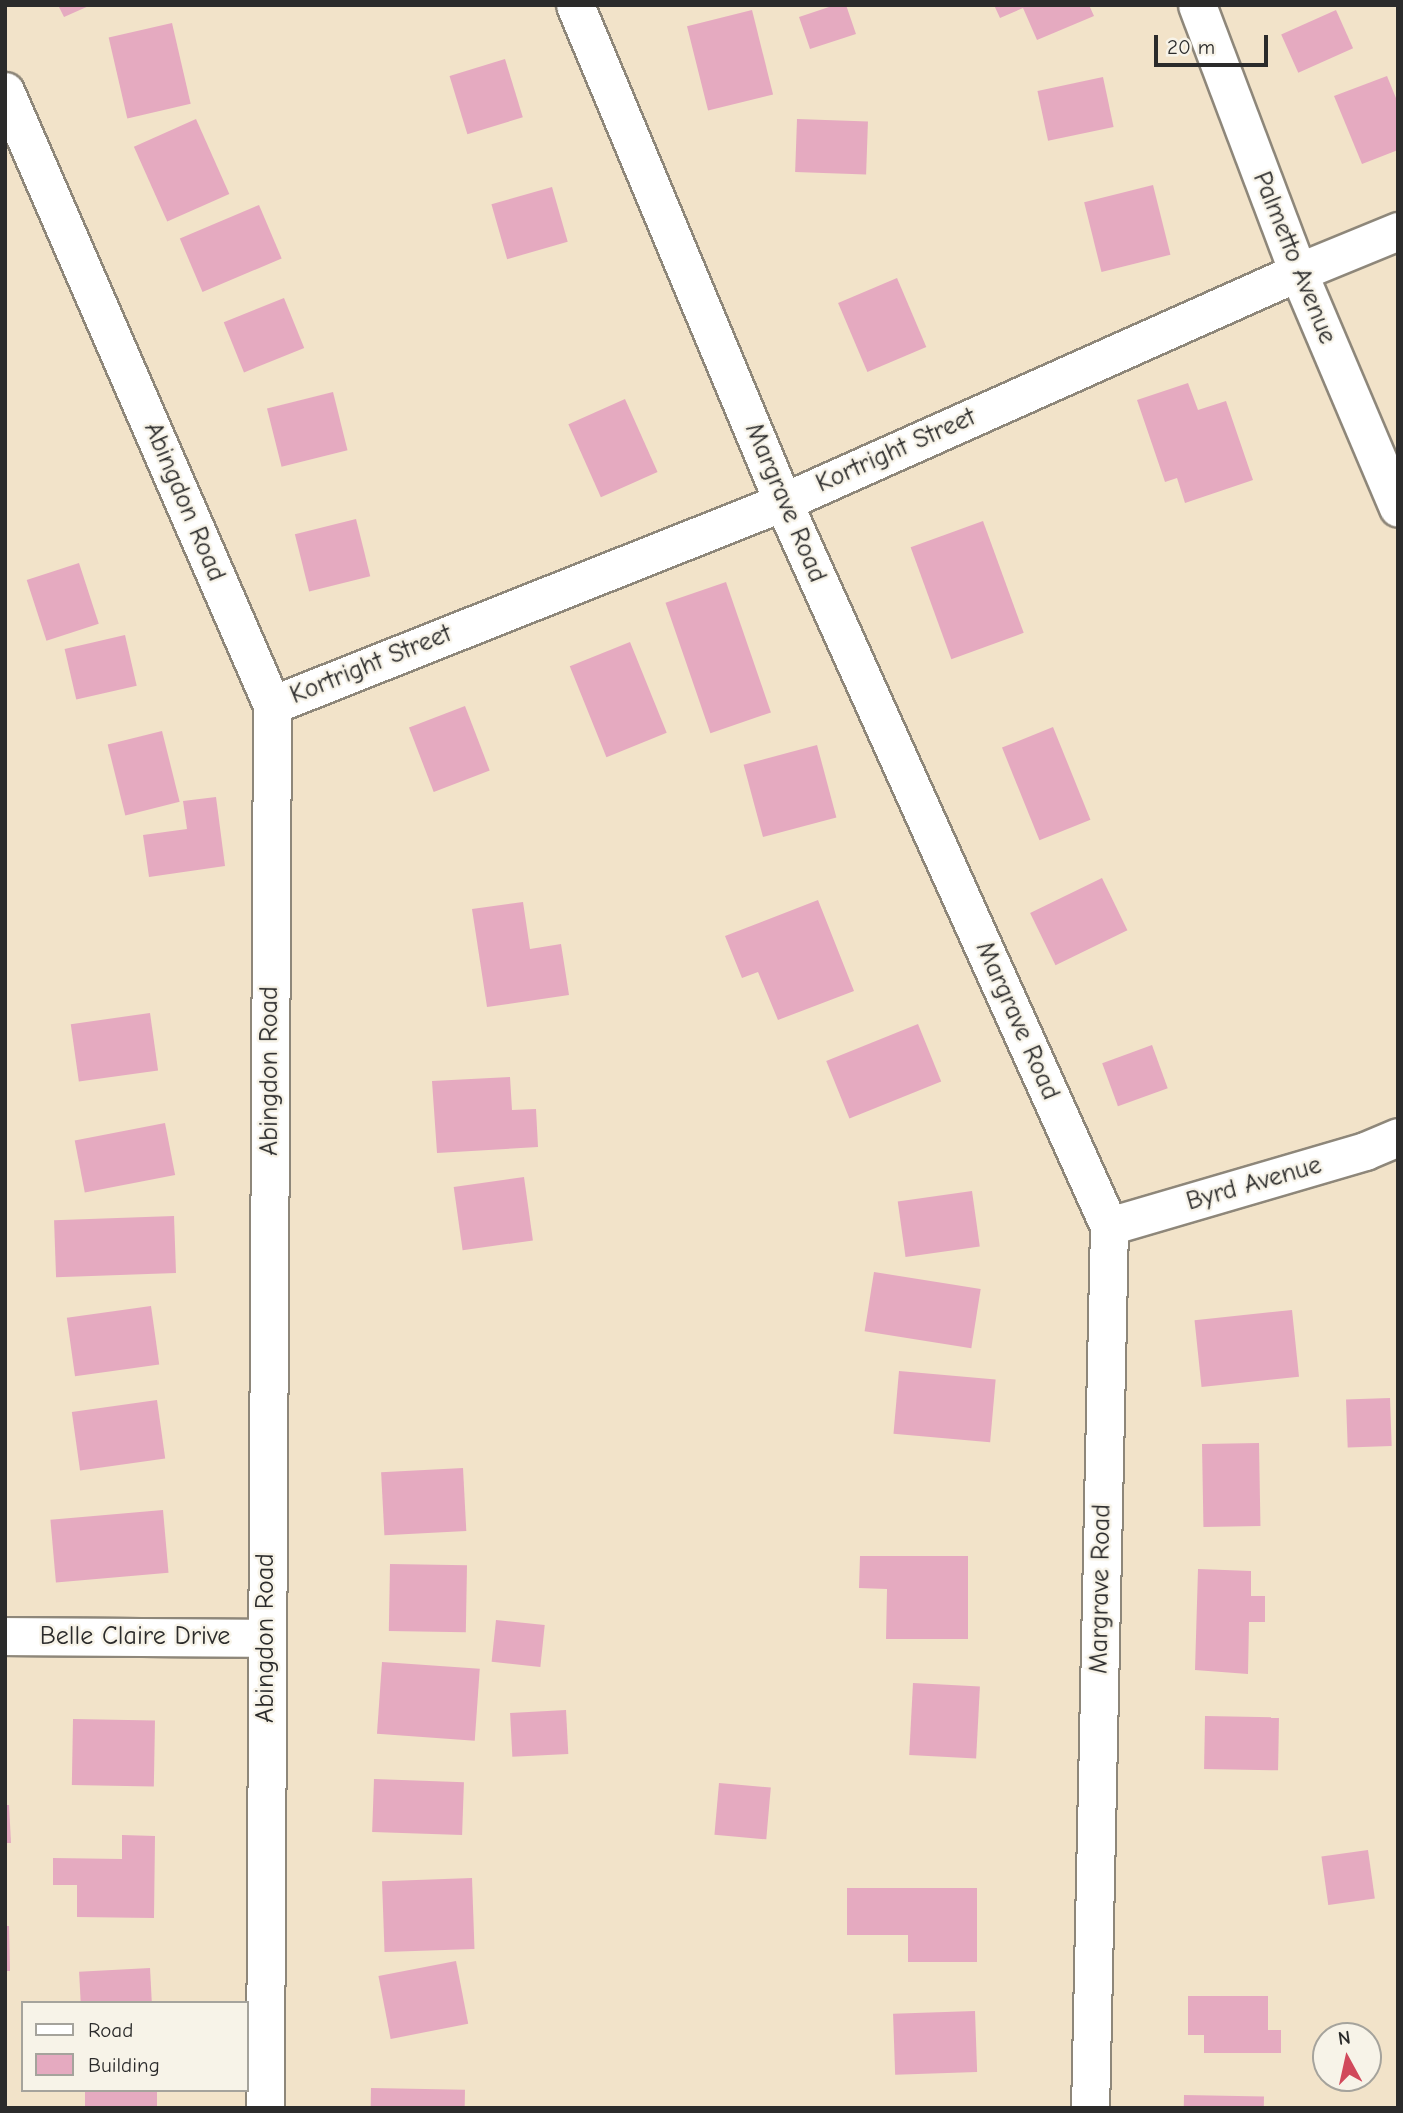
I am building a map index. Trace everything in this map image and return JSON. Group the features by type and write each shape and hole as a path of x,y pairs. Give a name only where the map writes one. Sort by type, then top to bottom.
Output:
{"street":[{"name":"Margrave Road","path":"575,5 783,502 1109,1226 1090,2108"},
{"name":"Palmetto Avenue","path":"1197,5 1298,272 1398,508"},
{"name":"Abingdon Road","path":"5,91 272,705 265,1638 265,2108"},
{"name":"Kortright Street","path":"272,705 783,502 1298,272 1398,231"},
{"name":"Byrd Avenue","path":"1109,1226 1366,1151 1398,1137"},
{"name":"Belle Claire Drive","path":"5,1636 265,1638"}],"building":[{"path":"58,5 91,5 64,17"},
{"path":"835,5 846,5 856,34 810,49 799,17"},
{"path":"994,5 1089,5 1094,16 1037,40 1023,8 1000,18"},
{"path":"752,10 773,94 708,111 687,26"},
{"path":"1336,10 1353,48 1298,73 1281,34"},
{"path":"172,23 191,104 127,118 109,38"},
{"path":"505,59 523,117 467,134 450,76"},
{"path":"1387,76 1398,103 1398,150 1362,164 1334,96"},
{"path":"1103,77 1114,127 1048,141 1037,91"},
{"path":"196,119 229,194 167,222 134,147"},
{"path":"797,119 868,121 866,174 795,172"},
{"path":"1153,185 1170,255 1102,272 1084,202"},
{"path":"552,187 568,242 507,259 491,204"},
{"path":"259,205 282,258 202,292 180,239"},
{"path":"897,278 926,347 867,372 838,303"},
{"path":"284,298 304,348 244,372 224,322"},
{"path":"1188,383 1198,410 1226,401 1253,480 1185,503 1177,478 1165,482 1137,400"},
{"path":"333,392 348,450 282,467 267,408"},
{"path":"625,399 658,472 601,497 568,424"},
{"path":"356,519 370,576 309,591 295,534"},
{"path":"983,521 1024,633 951,659 911,547"},
{"path":"79,563 99,624 46,641 27,580"},
{"path":"726,582 771,712 710,733 665,603"},
{"path":"125,635 137,686 76,700 65,649"},
{"path":"630,642 667,733 606,757 570,666"},
{"path":"465,706 490,770 434,792 409,728"},
{"path":"1053,727 1090,820 1039,840 1002,748"},
{"path":"162,731 180,802 125,815 108,745"},
{"path":"817,745 836,817 763,837 744,765"},
{"path":"216,797 225,866 149,877 143,835 187,829 183,801"},
{"path":"1102,878 1127,930 1056,965 1030,913"},
{"path":"818,900 854,991 778,1020 758,972 742,978 725,936"},
{"path":"523,902 530,949 561,944 569,995 487,1007 472,909"},
{"path":"150,1013 158,1070 79,1082 71,1024"},
{"path":"918,1024 941,1081 849,1119 826,1061"},
{"path":"1152,1045 1168,1088 1118,1106 1102,1063"},
{"path":"510,1077 512,1110 536,1109 538,1147 437,1153 432,1081"},
{"path":"165,1123 175,1175 85,1193 75,1141"},
{"path":"524,1177 533,1240 463,1250 454,1187"},
{"path":"972,1191 980,1246 906,1257 898,1201"},
{"path":"174,1216 176,1273 56,1277 54,1220"},
{"path":"874,1272 981,1289 971,1348 865,1331"},
{"path":"151,1306 159,1364 75,1376 67,1318"},
{"path":"1292,1310 1299,1377 1202,1387 1195,1320"},
{"path":"899,1371 996,1379 990,1442 894,1434"},
{"path":"1390,1398 1392,1446 1348,1448 1346,1400"},
{"path":"157,1400 165,1458 80,1470 72,1412"},
{"path":"1259,1443 1260,1526 1203,1527 1202,1444"},
{"path":"463,1468 466,1531 384,1535 381,1472"},
{"path":"163,1510 168,1573 56,1583 50,1520"},
{"path":"860,1556 968,1556 968,1639 886,1639 887,1589 859,1588"},
{"path":"390,1564 467,1565 466,1632 389,1631"},
{"path":"1198,1569 1251,1571 1251,1596 1265,1596 1265,1622 1249,1622 1248,1674 1195,1670"},
{"path":"496,1620 545,1625 540,1667 492,1662"},
{"path":"382,1662 480,1669 475,1741 377,1734"},
{"path":"913,1683 980,1687 976,1758 909,1755"},
{"path":"566,1710 568,1754 512,1757 510,1713"},
{"path":"1205,1716 1279,1717 1278,1770 1204,1769"},
{"path":"73,1719 155,1720 154,1786 72,1785"},
{"path":"374,1779 464,1782 462,1835 372,1832"},
{"path":"719,1783 771,1788 766,1839 714,1835"},
{"path":"5,1805 9,1805 11,1843 5,1843"},
{"path":"122,1835 155,1836 154,1918 77,1917 77,1885 53,1885 53,1858 122,1859"},
{"path":"1368,1850 1375,1899 1328,1905 1321,1857"},
{"path":"472,1878 474,1949 385,1952 382,1881"},
{"path":"847,1888 977,1888 977,1962 908,1962 908,1935 847,1935"},
{"path":"5,1926 9,1926 10,1971 5,1971"},
{"path":"456,1961 468,2024 391,2039 378,1976"},
{"path":"150,1968 152,2001 81,2001 79,1972"},
{"path":"1188,1996 1268,1996 1268,2030 1281,2030 1281,2053 1204,2053 1204,2035 1188,2035"},
{"path":"975,2011 977,2072 895,2075 893,2014"},
{"path":"371,2088 465,2090 465,2108 371,2108"},
{"path":"85,2092 157,2092 157,2108 85,2108"},
{"path":"1184,2095 1264,2096 1264,2108 1184,2108"}]}
